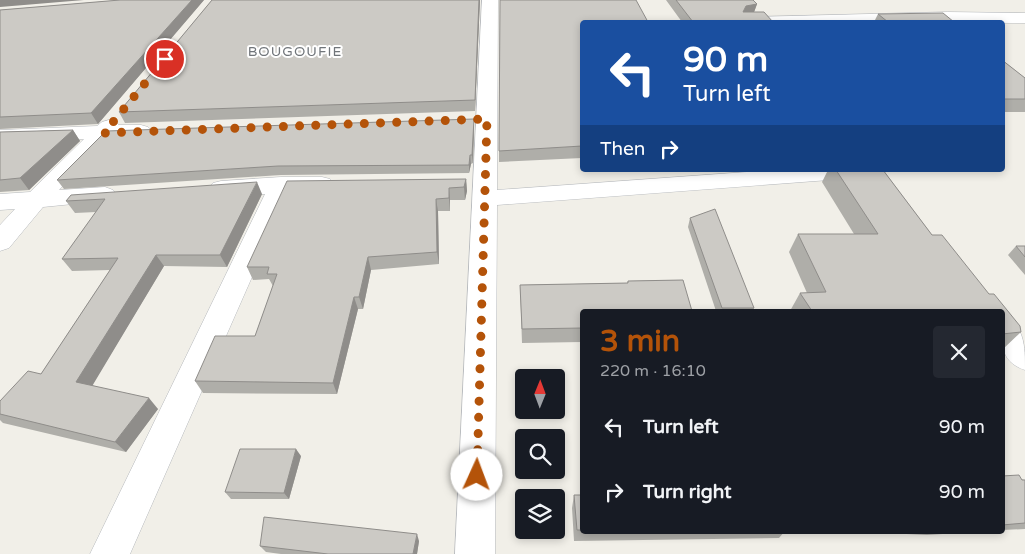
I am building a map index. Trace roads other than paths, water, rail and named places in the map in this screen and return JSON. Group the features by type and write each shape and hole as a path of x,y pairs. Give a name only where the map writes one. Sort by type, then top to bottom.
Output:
{"street":[{"path":"475,554 480,188 477,119 490,0"},
{"path":"764,7 773,20"},
{"path":"951,20 1025,18"},
{"path":"0,242 36,200 104,133 122,110"},
{"path":"0,136 163,130"},
{"path":"480,188 826,172"},
{"path":"202,189 281,184 339,184"},
{"path":"110,554 281,184"},
{"path":"0,202 124,194"},
{"path":"1005,332 1025,357"}],"district":[{"name":"BOUGOUFIE","path":"295,51"}]}
